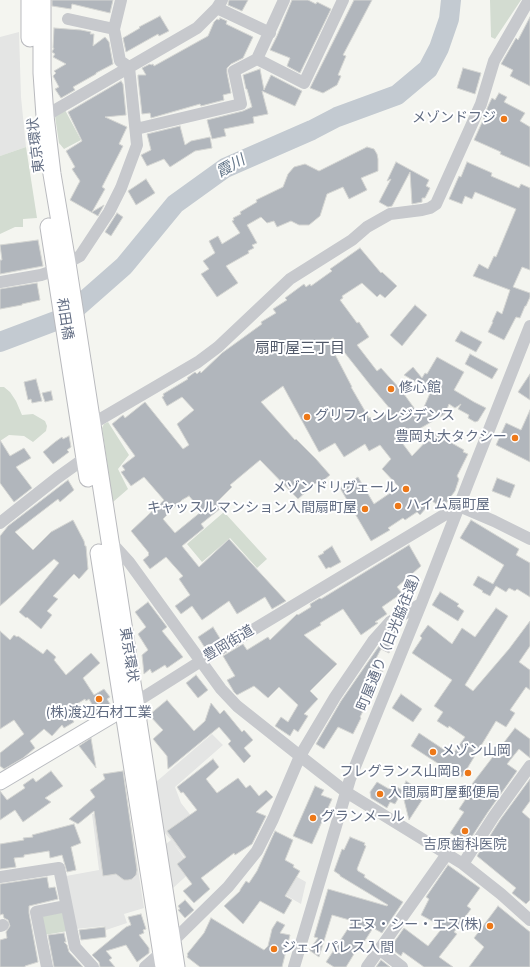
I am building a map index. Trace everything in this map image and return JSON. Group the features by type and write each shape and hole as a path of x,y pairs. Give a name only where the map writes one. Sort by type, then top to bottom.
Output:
{"highway":[{"name":"東京環状","path":"30,0 30,74 34,118 41,178 61,266"},
{"name":"東京環状","path":"42,0 42,73 45,116 64,287"},
{"name":"和田橋","path":"64,287 74,346"},
{"name":"東京環状","path":"74,346 92,424 109,540 129,705 166,954 176,967"},
{"name":"東京環状","path":"74,346 85,458 129,705"}],"main road":[{"name":"豊岡街道","path":"0,782 129,705"}],"street":[{"path":"0,282 41,275 80,256 109,212 121,188 137,145 129,67 120,61 114,29 121,0"},
{"path":"136,129 241,104 234,71 258,59 284,0"},
{"path":"258,59 304,83 344,0"},
{"path":"92,424 198,362 218,347 290,279 352,240 367,227 390,214 422,210 430,208 436,204 481,104 494,61 529,0"},
{"path":"45,116 196,28 219,4 270,33"},
{"path":"68,19 114,29"},
{"name":"町屋通り（日光脇往還）","path":"294,967 350,779 422,604 530,326"},
{"path":"0,523 85,458"},
{"path":"459,506 530,539"},
{"name":"豊岡街道","path":"129,705 459,506"},
{"path":"109,540 129,562 200,661 222,689 238,706 346,792 463,864 501,894 530,920"},
{"path":"145,967 166,954 228,887 257,851 273,819 300,756 335,697 373,641 390,622 422,604"},
{"path":"463,864 494,816 530,766"},
{"path":"367,967 448,854"},
{"path":"0,877 59,868 75,946 93,967"},
{"path":"47,967 36,912 66,906"},
{"path":"379,949 402,967"}],"shaded area":[{"path":"490,0 521,0 495,39 491,37"},
{"path":"19,32 21,97 26,147 0,156 0,37"},
{"path":"65,110 81,140 64,149 59,143 55,116"},
{"path":"26,147 37,218 23,219 23,227 15,227 0,234 0,156"},
{"path":"0,387 4,387 10,392 22,415 33,414 45,421 47,426 46,431 33,442 24,436 9,435 0,441"},
{"path":"108,422 129,455 118,469 128,489 113,502 102,428 104,424"},
{"path":"224,512 267,559 257,568 230,538 202,562 187,544"},
{"path":"212,734 223,745 175,787 181,803 214,845 190,864 173,843 193,870 173,888 166,844 171,840 164,832 156,782"},
{"path":"120,810 121,820 130,818 144,908 124,914 127,923 106,930 105,926 75,929 66,876 99,870 92,814"},
{"path":"278,866 306,882 301,904 268,885"},
{"path":"61,911 65,915 68,931 44,935 41,920 44,914"}],"building":[{"path":"52,0 113,0 110,13 72,4 71,9 52,6"},
{"path":"229,0 248,0 242,11 228,5"},
{"path":"292,0 308,0 316,4 317,2 331,9 300,73 287,66 290,58 270,50"},
{"path":"354,0 372,0 343,55 346,56 338,75 341,76 337,85 323,93 310,88"},
{"path":"160,16 169,31 159,36 158,34 126,52 123,38 140,28 139,27"},
{"path":"530,17 530,86 510,76 513,70 501,64 516,38 518,40"},
{"path":"220,18 227,21 226,24 253,37 243,58 231,64 227,68 231,93 223,95 224,100 201,106 200,104 151,118 150,113 142,114 138,75 146,75 142,68 150,64 153,64 154,66 208,36 214,22"},
{"path":"54,28 91,32 90,34 94,34 93,46 105,37 109,42 113,64 73,87 75,90 61,98 55,89 59,87 53,76 56,73 54,71 66,64 53,57 55,54 52,52 54,48"},
{"path":"463,68 481,73 475,94 457,88"},
{"path":"260,69 264,90 271,75 302,91 295,106 262,91 268,114 253,117 254,123 224,129 226,136 212,139 207,120 243,111 252,107 243,75"},
{"path":"121,81 123,84 126,115 105,117 127,127 119,144 123,146 102,187 105,189 92,212 104,205 98,216 70,200 80,181 72,169 75,167 66,151 82,141 68,112"},
{"path":"499,93 507,97 504,102 525,113 520,121 530,127 530,167 500,154 501,152 474,140 492,98 495,100"},
{"path":"180,126 185,145 191,141 210,137 212,148 195,151 170,167 164,159 147,166 141,155 151,150 147,134"},
{"path":"367,147 374,149 377,154 378,171 361,178 367,190 349,199 343,187 327,194 320,216 309,225 299,225 291,221 277,227 274,221 267,223 261,217 247,225 257,243 252,245 254,248 248,251 249,253 226,266 238,283 217,297 201,274 209,269 203,261 215,253 209,241 218,236 222,244 240,233 232,221 234,220 233,218 257,202 256,200 283,187 288,174 294,167 305,164 319,171"},
{"path":"396,162 429,180 426,186 430,188 425,198 422,198 422,202 412,204 410,172 392,206 388,207 379,202 391,179 387,181"},
{"path":"467,162 492,173 491,176 519,188 521,184 530,188 530,270 522,267 513,287 530,293 530,297 520,318 516,317 504,340 488,332 497,311 502,314 510,290 473,276 479,264 488,269 494,256 496,257 516,209 475,192 472,199 465,196 462,204 449,199"},
{"path":"146,179 155,193 136,205 128,191"},
{"path":"117,213 123,217 111,236 105,232"},
{"path":"38,240 43,266 0,274 0,260 2,260 0,245"},
{"path":"360,248 381,273 382,272 397,286 385,298 380,294 377,297 362,283 342,296 343,298 340,300 357,323 359,322 369,337 357,345 377,371 381,368 401,390 420,416 431,391 404,375 413,367 422,378 425,373 427,374 437,357 464,372 454,390 486,408 478,421 475,422 468,418 469,415 458,409 461,404 455,408 449,404 445,414 400,440 412,456 434,433 464,450 463,452 468,454 457,476 459,479 455,491 442,508 432,501 420,515 417,512 405,520 403,518 388,528 390,530 371,541 340,488 358,477 374,504 399,487 382,469 391,459 380,445 369,451 365,444 344,457 335,443 319,452 283,386 261,402 295,440 296,439 316,459 330,475 318,485 316,483 298,499 260,460 230,485 232,487 217,502 221,508 201,524 204,528 182,546 199,567 229,539 286,601 272,609 265,597 237,614 229,601 202,620 192,606 181,614 175,606 190,595 179,579 183,576 166,557 150,569 143,560 149,555 149,553 131,531 164,500 144,477 131,486 121,472 125,470 122,466 135,456 112,424 123,415 125,418 145,402 183,449 189,445 177,424 194,410 182,397 167,406 162,397 164,396 163,394 188,379 187,378 195,372 197,374 200,371 201,373 222,353 262,324 261,322 276,313 273,309 287,300 285,298 304,284 306,287 310,284 311,286 332,271 330,269","holes":["333,338 371,386 391,410 372,420 370,417 369,418 351,387 328,341","189,496 202,511 175,533 163,519 182,500"]},
{"path":"37,283 40,300 0,309 0,289"},
{"path":"415,305 427,315 402,346 390,335"},
{"path":"461,331 482,342 476,352 455,341"},
{"path":"470,354 498,369 492,379 465,364"},
{"path":"530,374 530,400 518,392"},
{"path":"36,379 42,401 32,403 31,399 28,400 24,382"},
{"path":"51,391 53,400 45,402 42,393"},
{"name":"豊岡丸大タクシー","path":"530,410 530,462 496,445 506,423 521,430"},
{"path":"69,436 71,447 67,450 69,452 53,464 43,452 62,437 63,439"},
{"path":"0,440 10,456 24,448 31,458 16,467 32,488 14,502 0,483"},
{"path":"497,478 515,485 510,498 492,491"},
{"path":"68,480 74,490 60,502 58,499 15,532 33,550 51,532 73,520 86,546 88,569 79,579 74,574 53,596 58,599 47,611 52,615 41,629 19,612 59,563 54,559 0,606 0,536 8,526"},
{"path":"471,520 519,549 516,555 530,563 530,597 517,589 515,591 509,588 506,592 496,586 490,596 473,585 478,576 493,584 504,565 460,538"},
{"path":"409,545 421,566 397,587 402,593 382,607 387,614 375,622 378,623 361,635 343,609 304,635 337,664 310,691 318,699 304,714 308,716 298,732 294,729 290,736 275,726 281,717 288,722 298,705 279,687 268,698 254,686 237,695 234,692 227,680 235,676 223,656 243,644 247,650 268,637 270,640 297,614 298,615 311,607 310,604 320,598 321,599"},
{"path":"332,546 341,562 326,569 318,556"},
{"path":"440,592 459,604 457,606 464,611 458,621 432,605"},
{"path":"148,602 167,627 162,631 183,657 167,668 165,665 152,673 150,669 144,674 142,655 148,650 138,634 146,627 135,612"},
{"path":"496,608 508,616 465,685 473,691 509,649 530,621 530,646 519,662 530,670 530,690 526,687 510,710 515,713 506,727 496,721 462,777 449,769 448,770 411,746 419,733 452,755 465,737 449,726 448,728 437,721 443,712 434,706 452,680 412,653 422,638 420,636 428,625 452,644 462,628 475,637"},
{"path":"213,627 221,640 211,646 210,644 205,648 198,637"},
{"path":"394,629 396,630 389,653 381,649 372,666 383,671 353,734 338,727 324,749 316,744 341,701 379,646"},
{"path":"0,631 10,640 14,635 17,637 18,636 43,654 47,649 56,657 54,660 66,675 91,653 100,663 83,678 94,695 104,689 110,697 107,699 110,704 97,713 89,699 86,701 85,699 67,710 74,722 64,728 62,725 52,736 44,729 30,741 35,748 23,758 4,769 0,766 0,753 24,734 14,720 0,729"},
{"path":"196,675 208,690 198,698 186,683"},
{"path":"401,694 422,709 413,722 392,708"},
{"path":"167,700 194,731 205,721 211,703 220,714 224,710 242,732 244,730 253,740 244,748 251,756 244,763 228,744 231,741 219,727 168,769 167,756 153,739 163,730 149,715"},
{"path":"515,728 530,739 530,758 519,749 507,764 517,771 465,847 460,843 461,840 450,833 464,812 459,809 475,785 472,784"},
{"path":"91,738 96,768 79,746"},
{"path":"213,759 219,767 206,779 217,793 238,778 246,788 250,785 259,796 266,790 273,797 256,812 266,816 252,844 235,855 234,853 201,878 210,889 194,903 183,891 192,884 177,864 186,857 167,831 197,810 183,792 181,793 177,787"},
{"path":"51,771 63,786 45,798 51,802 23,822 15,810 0,820 0,791 7,800 25,788 23,785 33,778 36,782"},
{"path":"123,771 137,870 136,875 132,879 128,880 124,880 116,874 103,876 94,811 78,824 69,819 95,797 90,790 105,779 103,774"},
{"path":"530,779 530,801 522,812 530,819 530,900 526,904 512,893 516,888 477,856 500,820"},
{"path":"406,781 426,794 409,820 402,792 395,804 390,802 387,808 371,798 370,792 377,782 389,789 392,784 402,790"},
{"name":"グランメール","path":"315,786 324,790 321,795 332,799 312,844 293,836"},
{"path":"74,824 81,843 71,847 76,870 67,872 62,855 50,858 49,851 14,858 16,867 0,869 0,844 24,840 23,838 33,837 32,835"},
{"path":"275,831 293,840 285,860 294,865 293,867 300,871 285,896 292,900 284,914 260,901 243,924 224,906 240,891 246,881 249,883 257,871"},
{"path":"350,837 365,843 364,845 366,846 357,869 358,871 365,875 364,877 403,902 382,933 373,928 364,942 362,941 346,967 334,967 326,962 353,921 332,915 319,957 309,950 318,938 314,937 328,889 387,906 388,905 334,871 342,849 344,850"},
{"path":"448,865 480,888 467,906 471,909 454,932 457,934 439,957 453,967 424,967 403,952 401,956 390,948 404,928 428,946 443,927 421,915 429,899 426,897"},
{"path":"47,877 49,888 55,887 58,899 29,906 38,962 25,967 0,967 0,940 7,938 6,932 10,926 8,920 4,918 3,914 0,915 0,884"},
{"path":"185,900 194,910 185,918 178,910 180,909 178,906"},
{"path":"498,906 530,932 530,967 469,967 484,947 474,938"},
{"path":"141,914 146,929 143,930 144,933 139,935 149,948 149,953 137,962 126,945 106,951 112,958 109,960 115,967 100,967 99,962 92,955 126,927 131,925 128,917"},
{"path":"211,918 264,950 268,946 272,929 277,921 285,925 280,933 290,935 282,967 200,967 187,957 187,954 204,933"},
{"path":"105,927 106,937 81,940 79,930"},
{"path":"64,933 66,942 64,942 67,945 69,952 83,967 54,967 48,935"},
{"path":"381,960 390,967 376,967"}],"waterway":[{"name":"霞川","path":"0,342 66,317 124,266 175,204 225,168 312,130 337,117 397,95 428,69 439,48 449,19 451,0"}],"place":[{"name":"メゾンドフジ","path":"504,119"},
{"name":"修心館","path":"391,389"},
{"name":"グリフィンレジデンス","path":"307,417"},
{"name":"豊岡丸大タクシー","path":"515,438"},
{"name":"メゾンドリヴェール","path":"406,489"},
{"name":"ハイム扇町屋","path":"398,506"},
{"name":"キャッスルマンション入間扇町屋","path":"365,509"},
{"name":"(株)渡辺石材工業","path":"99,699"},
{"name":"メゾン山岡","path":"433,752"},
{"name":"フレグランス山岡B","path":"468,773"},
{"name":"入間扇町屋郵便局","path":"380,794"},
{"name":"グランメール","path":"313,818"},
{"name":"吉原歯科医院","path":"465,831"},
{"name":"エヌ・シー・エス(株)","path":"490,926"},
{"name":"ジェイパレス入間","path":"274,949"}],"district":[{"name":"扇町屋三丁目","path":"300,349"}]}
